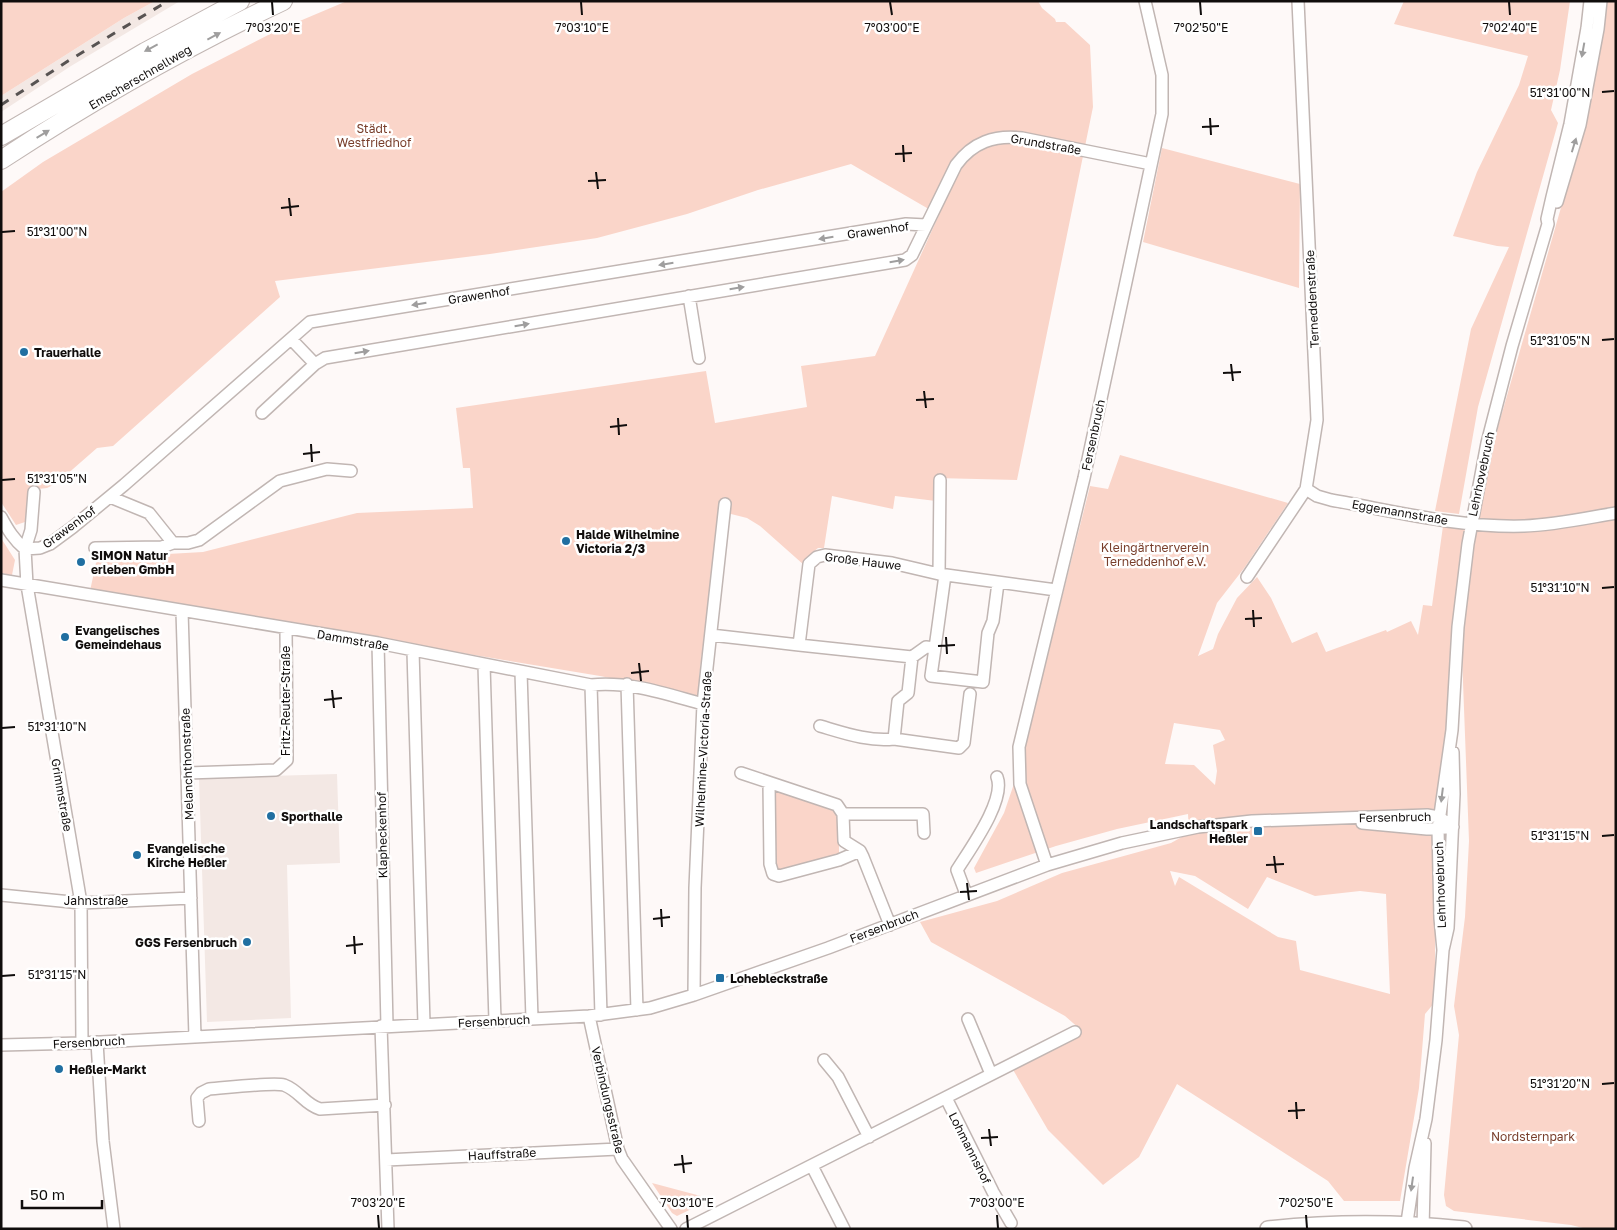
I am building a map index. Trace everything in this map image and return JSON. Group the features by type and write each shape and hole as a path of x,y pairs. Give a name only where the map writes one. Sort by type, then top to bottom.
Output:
{"highway":[{"name":"Emscherschnellweg","path":"1,136 144,52 240,1"},
{"name":"Emscherschnellweg","path":"1,160 152,68 283,1"}],"main road":[{"path":"1268,1229 1320,1224 1464,1229"}],"street":[{"name":"Fersenbruch","path":"1047,865 1020,784 1019,747 1084,478 1162,114 1162,75 1145,1"},
{"name":"Terneddenstraße","path":"1246,577 1306,489 1317,420 1298,1"},
{"name":"Lehrhovebruch","path":"1548,224 1548,212 1570,124 1590,1"},
{"name":"Lehrhovebruch","path":"1406,1226 1415,1168 1426,1119 1436,1040 1443,950 1448,928 1454,794 1452,730 1458,627 1471,524 1487,443 1512,346 1580,125 1598,29 1601,1"},
{"name":"Grundstraße","path":"926,225 956,165 975,146 993,138 1008,136 1022,138 1151,164"},
{"name":"Grawenhof","path":"25,549 40,548 50,544 110,496 292,340 310,322 906,224 926,225 912,255 906,260 325,358 315,364 262,413"},
{"path":"689,296 699,358"},
{"path":"292,340 315,364"},
{"path":"95,548 162,547 173,543 188,543 199,540 280,481 327,470 351,471"},
{"path":"940,480 942,575 931,676 983,682 988,633 993,621 998,583"},
{"name":"Eggemannstraße","path":"1306,489 1317,496 1331,500 1471,524 1524,526 1616,513"},
{"name":"Grimmstraße","path":"34,492 31,530 25,549 27,585 80,903 82,1043"},
{"path":"110,496 149,513 173,543"},
{"name":"Wilhelmine-Victoria-Straße","path":"694,995 695,888 704,704 725,504"},
{"path":"1,518 12,537 25,549"},
{"name":"Große Hauwe","path":"798,645 809,564 817,557 825,555 892,563 942,575 1056,590"},
{"name":"Dammstraße","path":"1,580 413,650 591,685 608,683 627,684 704,704"},
{"name":"Melanchthonstraße","path":"182,611 195,1036"},
{"name":"Fritz-Reuter-Straße","path":"187,773 276,770 287,760 286,628"},
{"path":"711,635 912,657 926,647 935,648"},
{"name":"Klapheckenhof","path":"378,644 388,1229"},
{"path":"413,650 424,1024"},
{"path":"894,739 898,700 908,693 912,657"},
{"path":"484,665 495,1021"},
{"path":"521,672 532,1019"},
{"path":"627,684 637,1010"},
{"path":"591,685 595,1015"},
{"path":"820,726 853,735 958,748 964,743 970,694"},
{"name":"Lehrhovebruch","path":"1443,950 1440,918 1438,829 1452,730"},
{"path":"741,773 837,805 843,814 844,841 860,851 864,857 890,925"},
{"path":"966,894 958,870 995,803 999,783 997,777"},
{"path":"769,783 770,864 773,874 780,876 839,860 860,851"},
{"path":"843,814 923,814 924,833"},
{"name":"Fersenbruch","path":"1,1045 82,1043 532,1019 637,1010 660,1006 694,995 890,925 966,894 1047,865 1122,843 1182,830 1252,821 1427,814 1439,817 1452,827"},
{"name":"Fersenbruch","path":"1315,819 1438,829 1452,827"},
{"name":"Jahnstraße","path":"1,895 80,903 191,898"},
{"name":"Verbindungsstraße","path":"595,1015 618,1149 622,1159 671,1229"},
{"path":"968,1019 991,1074"},
{"name":"Lohmannshof","path":"686,1229 1075,1032"},
{"path":"97,1042 103,1141 114,1229"},
{"path":"824,1060 838,1077 869,1137"},
{"path":"199,1121 197,1098 201,1093 209,1089 282,1084 294,1090 310,1106 320,1109 385,1105"},
{"name":"Lohmannshof","path":"946,1098 993,1192 1011,1223"},
{"name":"Lehrhovebruch","path":"1423,1227 1426,1119"},
{"name":"Hauffstraße","path":"386,1160 618,1149"},
{"path":"812,1166 844,1229"}],"shaded area":[{"path":"155,1 180,1 71,66 1,112 1,96 124,18"},
{"name":"GGS Fersenbruch","path":"337,774 340,863 287,865 291,1018 207,1022 199,778"}],"green space":[{"path":"1,1 155,1 124,18 1,96"},
{"name":"Städt. Westfriedhof","path":"347,1 1038,1 1042,8 1056,22 1065,22 1090,45 1093,107 1017,480 936,478 936,501 895,496 893,509 832,496 824,548 818,548 805,559 804,565 760,526 747,518 719,511 699,678 700,696 600,676 90,591 97,558 203,552 357,513 473,508 470,468 463,468 456,408 706,371 715,423 807,407 801,366 875,356 939,215 851,164 758,190 687,214 597,238 490,254 275,281 280,297 113,446 97,448 57,483 47,488 29,490 25,522 16,525 1,502 1,192 43,162 192,74 276,31"},
{"path":"1404,1 1570,1 1560,70 1551,110 1558,123 1478,407 1459,514 1435,511 1471,329 1509,247 1453,236 1477,172 1519,85 1528,56 1394,24"},
{"name":"Nordsternpark","path":"1608,1 1616,1 1616,1229 1587,1229 1571,1225 1454,1211 1446,1206 1444,1195 1459,1035 1454,1006 1465,917 1469,841 1461,629 1472,549 1498,427 1583,131"},
{"path":"1162,148 1300,184 1299,288 1143,242"},
{"name":"Kleingärtnerverein Terneddenhof e.V.","path":"1120,455 1288,503 1245,567 1217,603 1198,656 1213,649 1218,634 1237,598 1257,577 1271,598 1292,643 1317,632 1326,652 1386,630 1387,632 1411,621 1418,635 1423,605 1432,606 1443,526 1465,528 1452,628 1446,731 1435,844 1435,1002 1425,1014 1419,1088 1400,1201 1344,1201 1328,1181 1177,1084 1139,1157 1103,1185 1048,1130 1012,1068 1081,1030 1065,1016 931,942 920,922 997,901 1062,873 1171,843 1189,833 1188,814 1117,829 1056,846 976,873 974,868 1004,813 1019,769 1090,486 1108,489","holes":["1174,723 1220,730 1225,740 1213,745 1217,771 1215,785 1194,765 1165,764","1170,871 1195,876 1248,909 1267,877 1315,896 1360,891 1386,894 1390,994 1300,970 1296,941 1278,937 1179,877 1175,886"]},
{"path":"1,538 15,560 12,575 1,573"},
{"path":"776,788 834,808 839,814 839,855 779,874 775,871 772,795"},
{"path":"652,1183 712,1199 677,1216 672,1213"}],"railway":[{"path":"1,105 68,61 168,1"}],"place":[{"name":"Trauerhalle","path":"24,352"},
{"name":"Halde Wilhelmine Victoria 2/3","path":"566,541"},
{"name":"SIMON Natur erleben GmbH","path":"81,562"},
{"name":"Evangelisches Gemeindehaus","path":"65,637"},
{"name":"Sporthalle","path":"271,816"},
{"name":"Landschaftspark Heßler","path":"1258,831"},
{"name":"Evangelische Kirche Heßler","path":"137,855"},
{"name":"GGS Fersenbruch","path":"247,942"},
{"name":"Lohebleckstraße","path":"720,978"},
{"name":"Heßler-Markt","path":"59,1069"}]}
